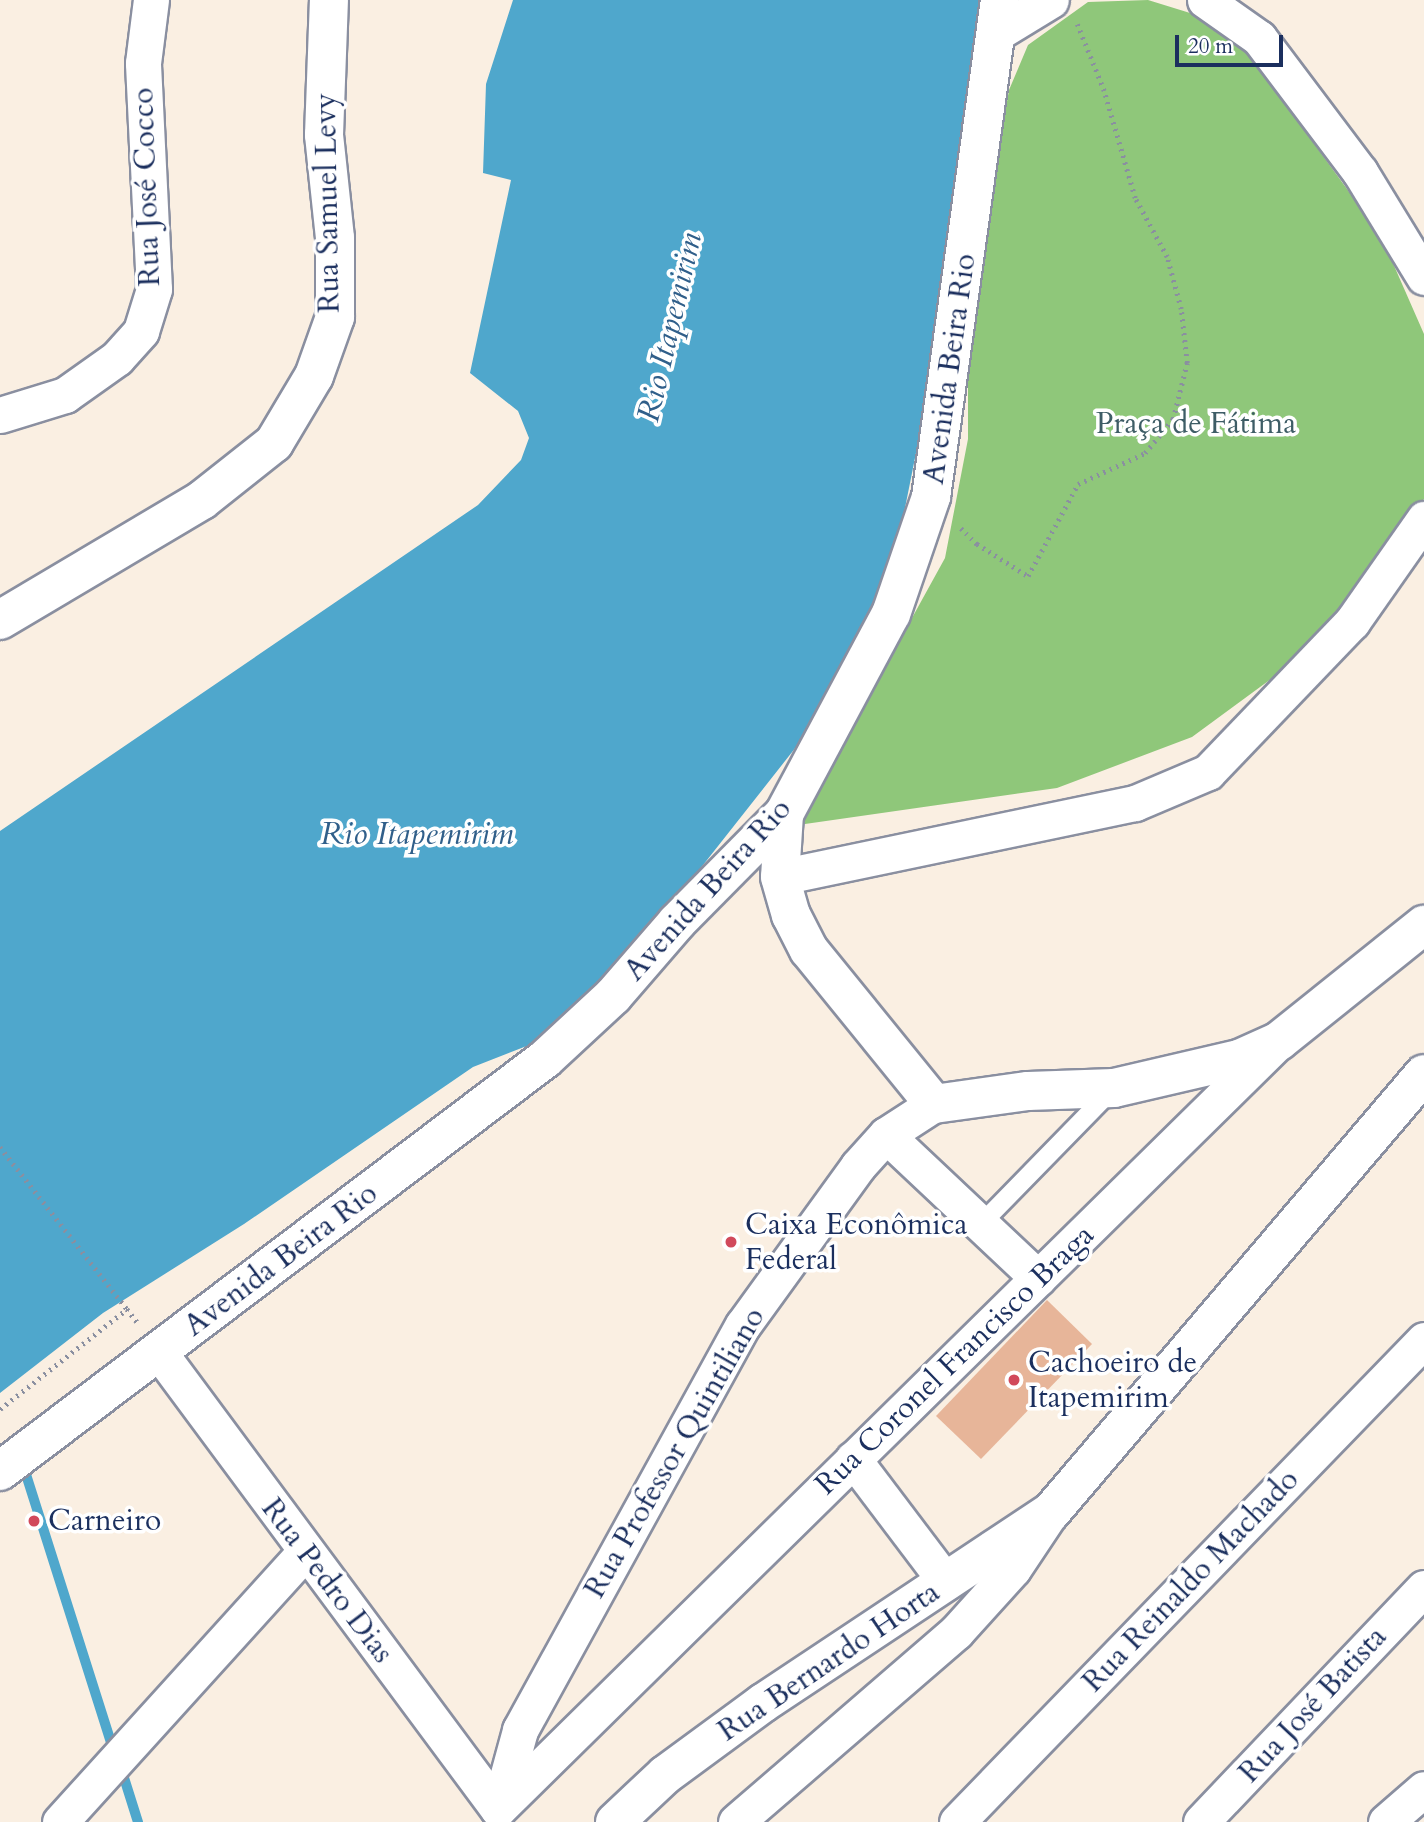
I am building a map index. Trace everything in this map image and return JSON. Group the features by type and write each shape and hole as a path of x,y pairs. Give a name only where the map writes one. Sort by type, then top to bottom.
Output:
{"main road":[{"name":"Rua Samuel Levy","path":"0,620 202,500 274,443 314,376 334,317 335,238 324,135 329,0"},
{"name":"Avenida Beira Rio","path":"0,1471 545,1059 613,996 677,922 784,814 891,614 931,497 999,17"},
{"path":"784,814 780,877 791,915 809,950 934,1104"},
{"name":"Rua Coronel Francisco Braga","path":"1279,1041 1424,925"},
{"name":"Rua Professor Quintiliano","path":"934,1104 1028,1091 1114,1088 1239,1059 1279,1041"},
{"name":"Rua Bernardo Horta","path":"615,1822 665,1775 763,1703 1051,1512 1424,1074"}],"street":[{"name":"Rua José Cocco","path":"0,415 65,395 117,358 141,331 154,289 143,63 151,0"},
{"path":"1205,0 1259,38 1360,172 1424,277"},
{"path":"999,17 1061,6"},
{"path":"780,877 1135,803 1208,772 1352,622 1424,519"},
{"name":"Rua Coronel Francisco Braga","path":"494,1816 1279,1041"},
{"name":"Rua Professor Quintiliano","path":"494,1816 520,1730 743,1325 806,1235 886,1135 934,1104"},
{"path":"886,1135 1038,1278"},
{"name":"Rua Reinaldo Machado","path":"957,1822 1424,1340"},
{"name":"Rua Pedro Dias","path":"159,1352 494,1816"},
{"path":"853,1459 946,1582"},
{"path":"736,1822 956,1632 1013,1569 1051,1512"},
{"path":"60,1822 305,1552"},
{"name":"Rua José Batista","path":"1201,1822 1424,1588"},
{"path":"1386,1822 1424,1788"}],"lane":[{"path":"980,1225 1114,1088"}],"path":[{"path":"931,497 978,544 1028,576 1078,484 1145,453 1173,419 1187,363 1181,309 1167,257 1135,198 1104,91 1061,6"},
{"path":"0,1147 159,1352"},
{"path":"0,1409 127,1309"}],"green space":[{"name":"Praça de Fátima","path":"1148,0 1203,17 1247,51 1381,236 1424,334 1424,499 1313,648 1192,737 1057,788 798,825 945,558 968,439 968,328 1009,90 1028,45 1088,2"}],"water":[{"name":"Rio Itapemirim","path":"513,0 985,0 958,216 917,448 902,523 879,593 844,670 800,742 651,931 550,1037 473,1067 244,1224 103,1313 0,1393 0,831 478,505 521,460 529,438 518,411 470,373 511,180 483,173 486,84"}],"building":[{"name":"Cachoeiro de Itapemirim","path":"1047,1300 1092,1344 981,1459 936,1416"}],"waterway":[{"path":"23,1465 111,1742"},
{"path":"120,1765 138,1822"}],"place":[{"name":"Caixa Econômica Federal","path":"731,1242"},
{"name":"Cachoeiro de Itapemirim","path":"1014,1380"},
{"name":"Carneiro","path":"34,1521"}]}
